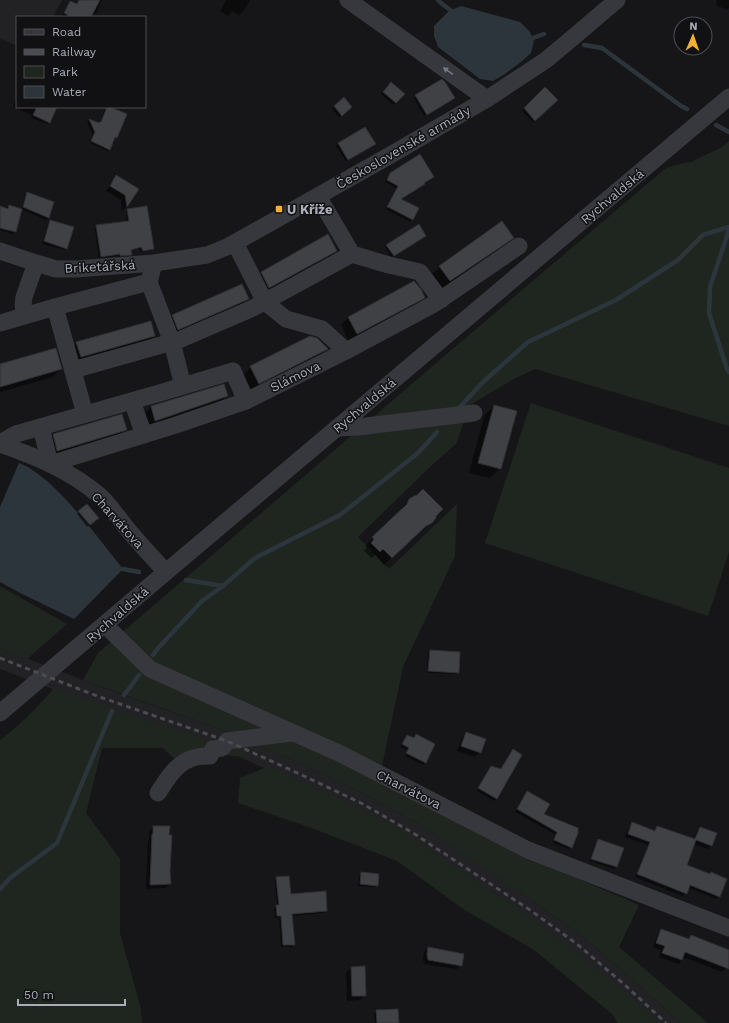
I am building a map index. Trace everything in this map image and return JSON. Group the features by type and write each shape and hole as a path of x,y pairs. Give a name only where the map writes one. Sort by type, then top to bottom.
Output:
{"street":[{"path":"348,0 487,99"},
{"name":"Československé armády","path":"154,263 207,255 235,243 318,196 487,99 546,60 617,0"},
{"name":"Rychvaldská","path":"0,714 729,97"},
{"path":"318,196 352,254 420,272 441,300"},
{"path":"235,243 265,302 286,319 322,329 346,351"},
{"name":"Slámova","path":"50,464 176,425 246,401 346,351 434,304 519,246"},
{"name":"Briketářská","path":"0,251 56,269 76,269 154,263"},
{"path":"73,370 179,340 253,308 352,254"},
{"path":"25,315 23,305 24,297 36,263"},
{"path":"154,263 149,282 172,342 183,386"},
{"path":"0,322 149,282"},
{"path":"55,307 85,414"},
{"path":"0,443 16,434 233,371 246,401"},
{"path":"132,401 144,435"},
{"path":"337,428 358,427 474,412"},
{"path":"41,427 50,464"},
{"name":"Charvátova","path":"0,443 50,464 86,484 102,497 140,545 166,572"},
{"name":"Charvátova","path":"105,625 150,669 341,754 528,850 729,928"},
{"path":"158,793 180,764 196,757 210,756 213,749 222,748 227,742 292,732"}],"shaded area":[{"path":"0,0 62,0 54,16 16,16 16,46 0,38"},
{"path":"0,648 101,687 231,733 308,767 366,795 419,824 536,903 583,937 681,1023 652,1023 300,784 224,750 94,705 0,669"}],"green space":[{"path":"729,141 729,426 535,369 512,380 470,405 456,444 431,466 358,537 389,569 457,504 455,556 403,667 379,780 528,857 639,905 619,947 708,1023 681,1023 583,937 536,903 419,824 366,795 308,767 231,733 83,680 98,653 666,168 691,162 722,147"},
{"path":"531,403 729,468 729,552 708,616 485,543"},
{"path":"0,586 67,624 27,659 0,648"},
{"path":"54,688 138,718 245,751 242,757 217,754 178,762 163,748 102,748 86,813 120,859 120,933 141,1009 142,1023 0,1023 0,740 28,716"},
{"path":"269,766 393,825 545,928 629,995 659,1023 618,1023 612,1014 534,950 463,909 397,861 309,827 238,803 240,778"}],"water":[{"path":"461,6 520,22 530,32 534,41 531,53 505,74 493,81 480,79 438,47 434,36 434,26 449,11"},
{"path":"19,463 37,473 58,491 123,569 74,619 0,582 0,507"}],"building":[{"path":"79,0 100,0 92,16 69,16 64,13 70,1 77,4"},
{"path":"442,79 455,98 427,115 415,95"},
{"path":"391,82 405,94 396,103 383,92"},
{"path":"545,87 558,100 535,121 524,108"},
{"path":"344,97 352,107 342,116 334,106"},
{"path":"36,108 57,108 50,123 33,115"},
{"path":"107,108 112,108 127,114 117,138 115,137 110,150 91,141 95,132 89,119 99,123 101,122"},
{"path":"365,127 376,144 348,160 338,143"},
{"path":"420,154 434,177 401,199 419,208 413,220 387,207 398,186 387,180 390,173"},
{"path":"116,175 139,189 127,207 125,195 110,186"},
{"path":"27,192 54,202 49,218 23,207"},
{"path":"9,205 22,209 16,232 0,228 0,206 8,209"},
{"path":"147,206 154,249 143,251 141,247 131,250 132,255 120,256 120,254 101,257 96,225 129,221 127,209"},
{"path":"50,220 74,227 67,249 44,241"},
{"path":"502,221 514,238 450,281 439,266"},
{"path":"419,224 426,236 394,256 386,245"},
{"path":"328,234 337,251 269,288 261,272"},
{"path":"414,281 421,289 425,298 357,334 348,317"},
{"path":"242,284 249,299 178,330 172,315"},
{"path":"151,321 155,336 81,357 76,342"},
{"path":"310,336 317,338 328,349 259,384 250,366"},
{"path":"56,348 62,369 0,387 0,364"},
{"path":"224,384 228,396 155,421 151,406"},
{"path":"494,405 517,411 501,469 478,463"},
{"path":"122,414 127,430 57,451 53,434"},
{"path":"423,489 443,509 432,523 426,526 392,558 383,549 380,552 371,543 374,539 372,537 407,504 409,499 417,495"},
{"path":"87,504 99,518 90,525 78,511"},
{"path":"430,650 460,652 459,673 428,671"},
{"path":"466,732 486,739 481,753 461,746"},
{"path":"416,734 435,744 426,763 406,753 409,748 402,744 407,735 414,738"},
{"path":"513,749 522,755 497,799 478,788 491,766 501,769"},
{"path":"527,791 550,804 544,814 578,828 578,833 572,848 554,840 557,832 517,809"},
{"path":"632,822 655,831 657,826 695,839 700,827 717,833 712,846 696,840 687,865 710,874 711,872 727,879 720,897 690,885 687,894 637,874 650,842 628,834"},
{"path":"153,826 170,826 169,835 172,835 170,871 171,884 150,885"},
{"path":"598,839 624,848 617,867 591,859"},
{"path":"361,872 379,874 378,886 360,884"},
{"path":"289,876 291,894 326,891 327,911 292,914 295,945 283,945 281,916 277,916 276,905 279,905 276,877"},
{"path":"661,929 689,939 691,935 729,950 729,969 685,952 682,960 662,953 665,946 656,943"},
{"path":"428,947 464,954 462,966 428,960"},
{"path":"365,966 366,996 352,996 351,967"},
{"path":"398,1009 399,1023 377,1023 376,1010"}],"waterway":[{"path":"438,0 454,13"},
{"path":"527,40 544,34"},
{"path":"584,45 602,48 687,109"},
{"path":"716,125 729,132"},
{"path":"459,408 483,382 528,342 616,300 678,260 703,235 729,227"},
{"path":"729,230 710,287 709,313 729,372"},
{"path":"153,655 202,601 223,586 255,558 340,515 418,453 437,432"},
{"path":"123,569 139,572"},
{"path":"186,580 223,586"},
{"path":"124,695 139,675"},
{"path":"0,889 10,878 57,843 112,711"}],"railway":[{"path":"0,658 97,696 227,741 361,803 413,833 530,910 577,944 666,1023"}],"place":[{"name":"U Kříže","path":"279,209"}]}
